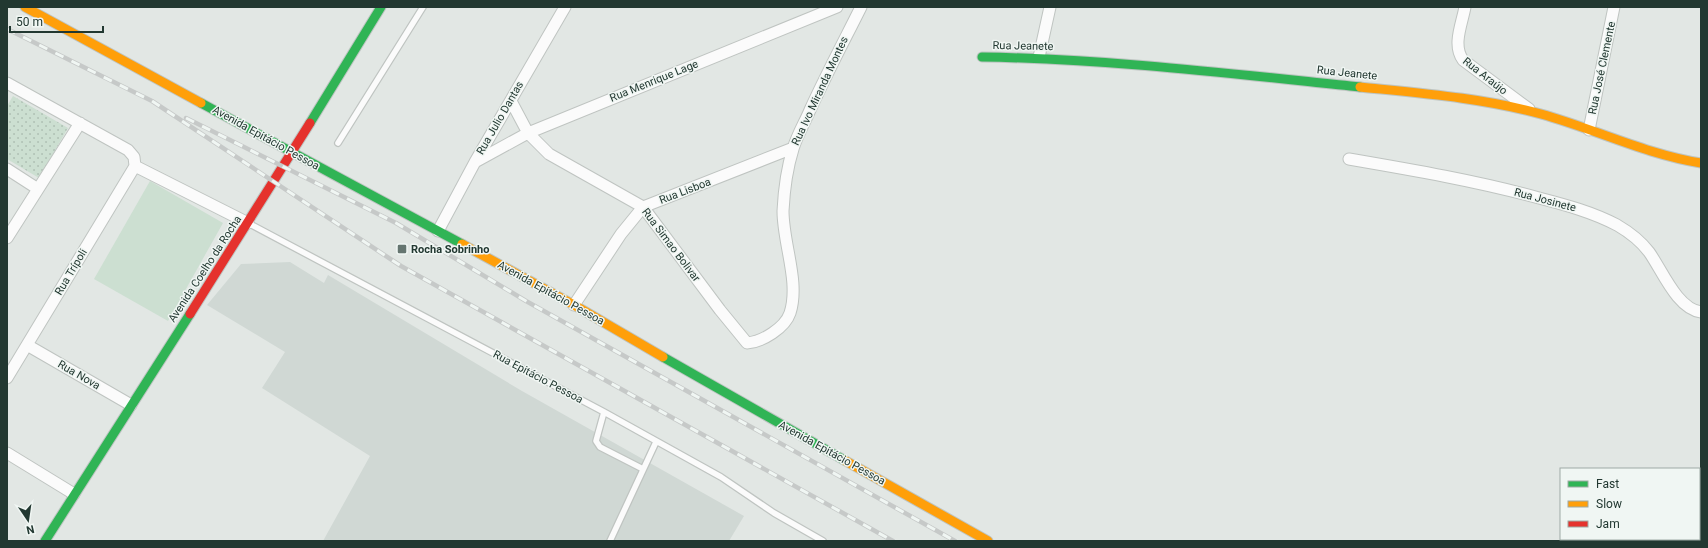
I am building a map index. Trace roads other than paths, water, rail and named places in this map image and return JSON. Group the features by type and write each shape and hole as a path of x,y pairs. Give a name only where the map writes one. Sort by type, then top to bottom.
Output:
{"street":[{"name":"Avenida Epitácio Pessoa","path":"25,7 574,305 674,364 988,541"},
{"name":"Avenida Coelho da Rocha","path":"45,541 248,223 380,7"},
{"name":"Rua Julio Dantas","path":"438,231 475,162 565,7"},
{"name":"Rua Menrique Lage","path":"475,162 528,133 837,7"},
{"name":"Rua Ivo Miranda Montes","path":"747,343 754,343 764,338 780,327 790,314 793,300 793,284 785,239 783,212 786,184 793,148 861,7"},
{"path":"1039,57 1050,7"},
{"name":"Rua Araújo","path":"1465,7 1457,45 1458,54 1462,60 1531,111"},
{"name":"Rua José Clemente","path":"1589,130 1614,7"},
{"name":"Rua Jeanete","path":"982,57 1039,57 1184,68 1376,88 1531,111 1654,153 1701,163"},
{"path":"8,84 128,150 134,157 135,166 248,223"},
{"name":"Rua Simao Bolivar","path":"511,101 528,133 550,154 644,207 720,310 747,343"},
{"path":"7,238 80,123"},
{"name":"Rua Lisboa","path":"574,305 621,234 644,207 793,148"},
{"name":"Rua Josinete","path":"1349,159 1461,179 1518,192 1595,215 1630,233 1649,252 1680,301 1690,308 1701,312"},
{"name":"Rua Trípoli","path":"7,378 135,166"},
{"path":"7,169 38,189"},
{"name":"Rua Nova","path":"27,345 131,405"},
{"path":"7,453 74,494"}],"lane":[{"path":"338,143 423,7"},
{"name":"Rua Epitácio Pessoa","path":"248,223 604,412 721,477 774,513 823,541"},
{"path":"604,412 596,441 600,447 644,468"},
{"path":"610,541 656,442"}],"railway":[{"path":"7,29 152,101 401,266 893,541"},
{"path":"186,118 396,223 526,301 955,541"}],"place":[{"name":"Rocha Sobrinho","path":"402,249"}]}
